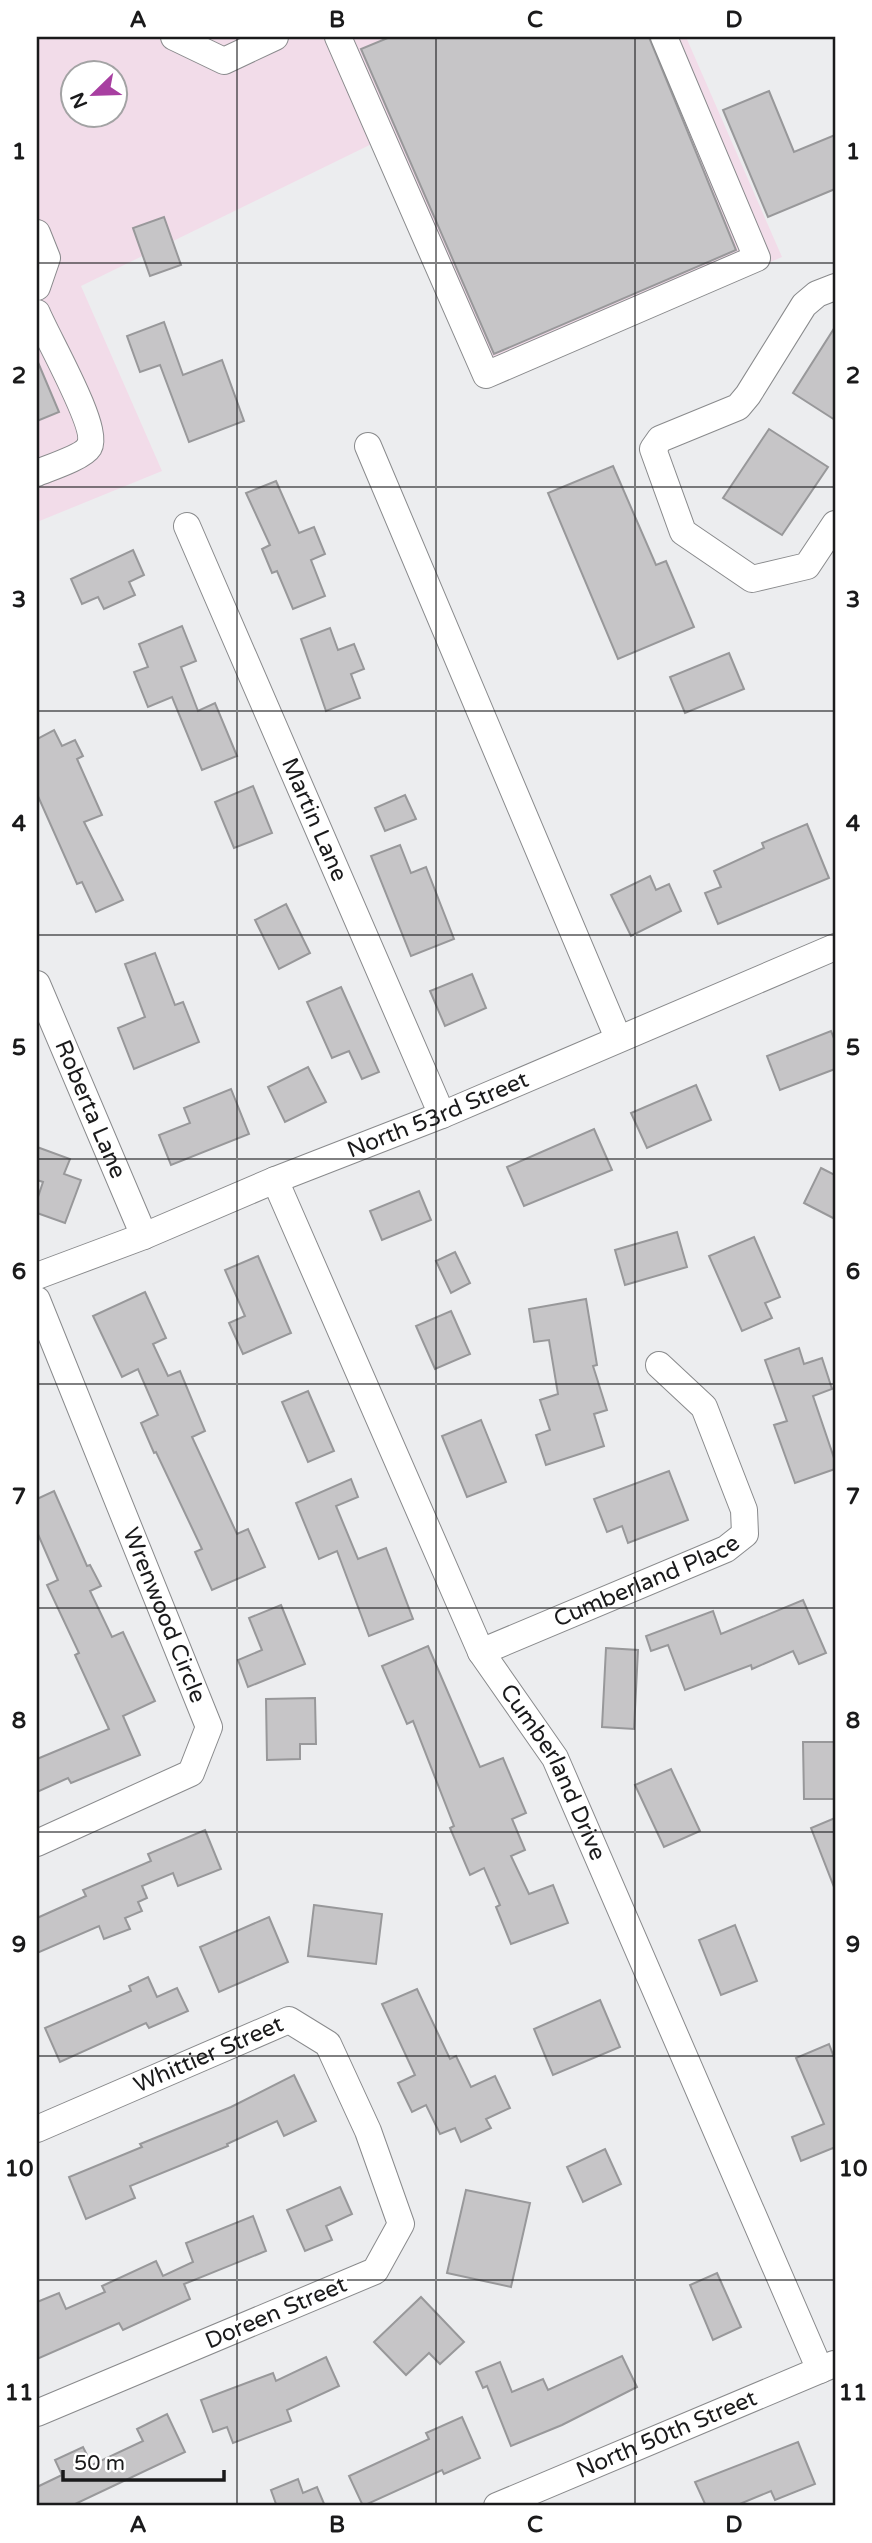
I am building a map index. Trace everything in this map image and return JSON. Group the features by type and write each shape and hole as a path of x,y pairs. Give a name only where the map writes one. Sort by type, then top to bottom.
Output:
{"street":[{"path":"174,37 223,61 275,37"},
{"path":"338,37 486,374 757,258 664,37"},
{"path":"37,233 47,258 37,287"},
{"path":"835,287 817,294 804,304 738,407 660,439 653,449 683,532 752,579 807,566 835,524"},
{"path":"37,313 88,418 91,443 88,449 77,456 37,473"},
{"path":"368,446 618,1038"},
{"name":"Martin Lane","path":"187,526 442,1115"},
{"name":"North 53rd Street","path":"37,1276 144,1236 275,1180 442,1115 835,947"},
{"name":"Roberta Lane","path":"37,984 144,1236"},
{"name":"Cumberland Drive","path":"275,1180 481,1652 555,1758 827,2367"},
{"name":"Wrenwood Circle","path":"37,1300 209,1727 191,1773 37,1843"},
{"name":"Cumberland Place","path":"481,1652 726,1549 745,1534 744,1510 704,1407 659,1365"},
{"name":"Whittier Street","path":"40,2120 289,2020 328,2044 368,2131"},
{"name":"Doreen Street","path":"37,2413 375,2271 401,2224 368,2131"},
{"name":"North 50th Street","path":"497,2506 827,2367"}],"shaded area":[{"path":"37,37 686,37 782,257 490,380 388,136 81,286 162,471 37,522"}],"building":[{"path":"390,37 649,37 736,250 494,354 361,49"},
{"path":"769,91 794,152 835,135 835,189 768,217 723,110"},
{"path":"164,217 181,265 150,276 133,228"},
{"path":"164,322 183,375 222,360 244,421 189,442 160,365 140,372 127,336"},
{"path":"835,327 835,420 793,393"},
{"path":"37,360 59,412 37,421"},
{"path":"769,429 828,467 782,535 723,498"},
{"path":"613,466 656,565 666,561 694,627 618,659 548,493"},
{"path":"276,481 299,533 314,527 325,554 311,560 325,596 293,609 277,571 272,573 262,549 270,545 246,493"},
{"path":"133,550 144,575 129,582 135,595 104,609 98,597 82,604 71,579"},
{"path":"182,626 196,661 181,667 198,711 215,703 237,756 202,770 172,697 148,707 134,672 148,667 139,644"},
{"path":"330,628 338,650 354,644 364,669 351,674 360,698 326,711 301,639"},
{"path":"729,653 744,689 685,713 670,677"},
{"path":"54,730 62,746 75,740 83,756 77,759 102,815 84,822 123,900 96,912 82,882 77,884 37,794 37,739"},
{"path":"253,786 272,833 234,848 215,802"},
{"path":"405,795 416,819 385,831 375,808"},
{"path":"807,824 829,878 718,924 705,893 721,887 714,871 764,848 762,843"},
{"path":"400,845 411,873 426,867 454,939 411,956 371,856"},
{"path":"650,876 656,890 669,884 681,911 631,936 611,895"},
{"path":"286,904 310,953 279,969 255,920"},
{"path":"155,953 175,1005 183,1002 199,1042 134,1069 118,1028 145,1017 125,964"},
{"path":"472,974 486,1008 445,1026 430,991"},
{"path":"341,987 379,1072 362,1079 349,1051 332,1058 307,1002"},
{"path":"831,1031 835,1041 835,1069 780,1090 767,1056"},
{"path":"308,1067 326,1102 285,1122 268,1087"},
{"path":"696,1085 711,1120 647,1148 631,1113"},
{"path":"231,1089 249,1134 171,1165 159,1135 190,1123 184,1108"},
{"path":"594,1129 612,1170 524,1206 507,1167"},
{"path":"37,1147 70,1159 64,1174 81,1180 65,1223 37,1213 37,1200 43,1182 37,1180"},
{"path":"821,1168 835,1175 835,1219 804,1203"},
{"path":"419,1191 431,1220 382,1240 370,1211"},
{"path":"677,1232 687,1267 625,1285 615,1250"},
{"path":"754,1237 780,1297 765,1303 772,1318 742,1331 709,1256"},
{"path":"455,1252 470,1283 451,1293 436,1261"},
{"path":"258,1256 291,1333 243,1354 229,1323 245,1316 225,1270"},
{"path":"145,1292 166,1338 153,1344 168,1376 180,1371 205,1431 192,1437 237,1534 248,1529 265,1567 212,1590 195,1552 202,1549 141,1423 158,1415 138,1369 122,1377 93,1316"},
{"path":"586,1299 597,1365 593,1366 607,1410 594,1414 604,1446 546,1465 536,1435 550,1430 540,1400 558,1394 549,1340 534,1342 529,1309"},
{"path":"451,1311 470,1354 435,1369 416,1326"},
{"path":"799,1348 804,1364 822,1358 832,1389 813,1396 835,1461 835,1469 795,1483 774,1425 787,1421 765,1360"},
{"path":"308,1391 334,1451 308,1462 282,1402"},
{"path":"481,1420 506,1482 467,1497 442,1436"},
{"path":"669,1471 688,1520 628,1543 622,1526 607,1532 594,1499"},
{"path":"351,1479 358,1497 336,1506 358,1559 386,1548 413,1619 369,1636 337,1551 319,1559 296,1503"},
{"path":"54,1491 87,1566 90,1565 101,1586 90,1591 112,1637 123,1632 155,1701 123,1716 140,1755 71,1783 68,1778 37,1792 37,1759 109,1729 75,1655 79,1653 47,1585 58,1580 37,1532 37,1499"},
{"path":"803,1600 826,1653 799,1664 793,1651 752,1669 751,1665 685,1690 668,1645 651,1651 646,1636 713,1611 721,1634"},
{"path":"281,1605 305,1664 248,1687 238,1660 262,1650 249,1618"},
{"path":"428,1646 480,1767 503,1758 526,1813 512,1819 525,1850 511,1856 529,1894 553,1885 568,1923 511,1944 496,1907 500,1905 484,1868 470,1875 450,1828 454,1826 413,1721 407,1724 382,1666"},
{"path":"606,1648 638,1650 634,1729 602,1727"},
{"path":"315,1698 316,1744 300,1744 300,1759 267,1760 266,1699"},
{"path":"803,1742 835,1742 835,1799 804,1799"},
{"path":"671,1769 700,1831 664,1847 635,1785"},
{"path":"835,1818 835,1887 834,1887 811,1828"},
{"path":"205,1830 221,1869 178,1886 173,1873 142,1886 147,1898 138,1902 142,1911 125,1918 130,1929 104,1939 99,1926 37,1953 37,1918 86,1896 83,1890 151,1861 148,1854"},
{"path":"314,1905 382,1914 376,1964 308,1956"},
{"path":"269,1917 288,1962 219,1992 200,1947"},
{"path":"735,1925 757,1981 721,1995 699,1940"},
{"path":"148,1977 157,1997 177,1988 188,2011 149,2028 146,2023 60,2062 45,2028 131,1991 129,1986"},
{"path":"417,1989 450,2059 456,2056 471,2087 495,2076 510,2108 486,2119 491,2128 461,2142 455,2128 440,2134 426,2105 412,2112 398,2083 415,2075 382,2004"},
{"path":"600,2000 620,2047 553,2075 534,2029"},
{"path":"829,2044 835,2060 835,2151 833,2148 801,2161 792,2137 824,2124 796,2058"},
{"path":"294,2075 316,2121 284,2136 277,2121 227,2144 228,2146 130,2186 135,2198 86,2219 69,2177 142,2147 140,2144 231,2107"},
{"path":"605,2149 621,2184 583,2202 567,2167"},
{"path":"340,2187 352,2214 326,2226 332,2240 305,2251 287,2210"},
{"path":"466,2190 530,2203 511,2287 447,2273"},
{"path":"253,2216 266,2251 184,2284 190,2299 123,2330 119,2323 37,2359 37,2302 59,2293 66,2309 105,2292 102,2286 156,2261 163,2276 193,2262 186,2243"},
{"path":"717,2273 741,2327 713,2340 690,2285"},
{"path":"421,2297 464,2342 440,2364 429,2353 406,2375 374,2342"},
{"path":"622,2356 637,2387 562,2425 511,2446 487,2386 483,2388 476,2372 500,2362 512,2392 543,2379 548,2390"},
{"path":"326,2357 339,2386 287,2410 291,2421 233,2443 227,2427 213,2432 201,2400 273,2373 276,2381"},
{"path":"167,2414 185,2452 71,2506 37,2506 37,2487 62,2475 55,2460 83,2447 92,2465 143,2441 137,2429"},
{"path":"462,2417 480,2458 444,2474 442,2470 363,2506 349,2476 429,2439 426,2433"},
{"path":"798,2442 815,2484 775,2500 771,2491 735,2506 706,2506 695,2482"},
{"path":"298,2479 303,2493 317,2487 325,2506 272,2506 276,2504 271,2490"}]}
